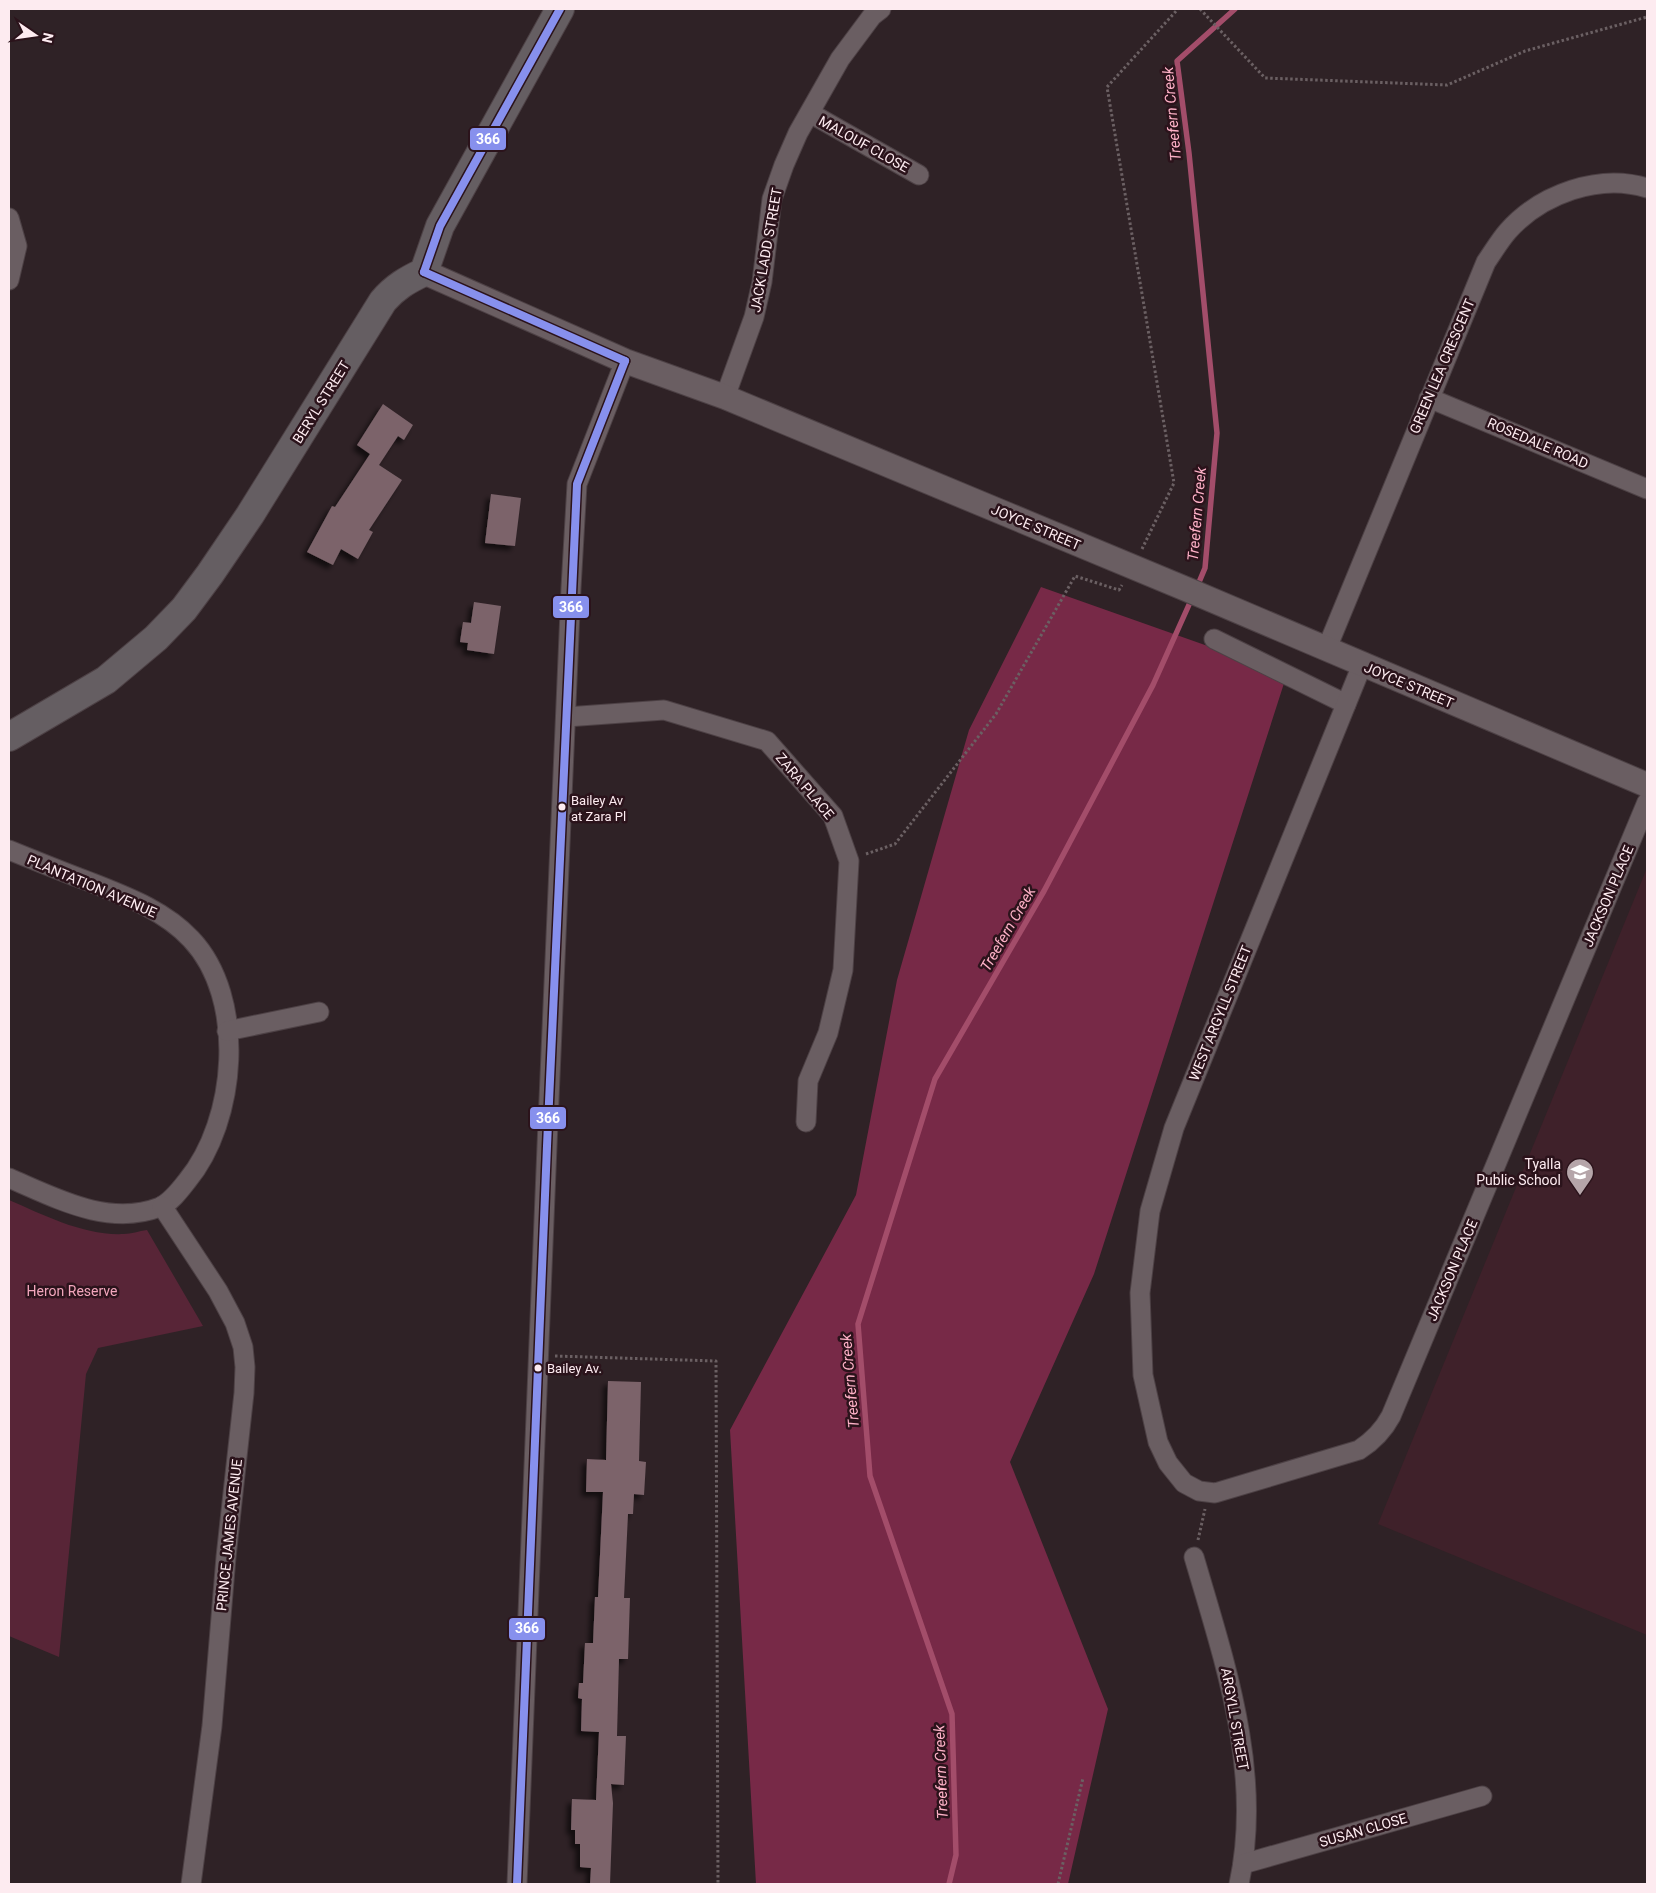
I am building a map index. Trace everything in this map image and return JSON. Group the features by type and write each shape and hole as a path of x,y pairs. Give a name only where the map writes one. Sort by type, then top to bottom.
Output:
{"main road":[{"path":"424,272 440,226 560,9"},
{"name":"BERYL STREET","path":"9,737 106,680 156,638 184,609 250,515 383,302 393,289 406,280 424,272"}],"street":[{"name":"JACK LADD STREET","path":"725,397 754,317 762,282 772,199 784,165 798,133 840,59 872,16 882,9"},
{"name":"MALOUF CLOSE","path":"810,113 919,175"},
{"name":"GREEN LEA CRESCENT","path":"1327,648 1486,262 1508,231 1537,205 1568,190 1606,183 1647,188"},
{"path":"9,218 17,246 9,280"},
{"name":"JOYCE STREET","path":"424,272 625,361 725,397 1327,648 1362,665 1647,785"},
{"path":"517,1884 577,484 625,361"},
{"name":"ROSEDALE ROAD","path":"1429,398 1647,489"},
{"path":"1214,639 1346,704"},
{"name":"WEST ARGYLL STREET","path":"1208,1494 1184,1483 1163,1455 1158,1442 1143,1375 1140,1293 1150,1211 1174,1128 1362,665"},
{"name":"ZARA PLACE","path":"566,717 664,710 767,741 833,816 849,861 843,970 828,1033 808,1081 806,1122"},
{"name":"JACKSON PLACE","path":"1208,1494 1215,1494 1359,1450 1370,1443 1385,1427 1399,1398 1647,802"},
{"name":"PLANTATION AVENUE","path":"9,850 150,908 172,922 191,939 216,975 223,996 228,1031 228,1063 221,1115 205,1156 176,1193 162,1206"},
{"path":"228,1031 319,1012"},
{"path":"9,1178 97,1212 124,1214 162,1206"},
{"name":"PRINCE JAMES AVENUE","path":"162,1206 218,1291 235,1323 243,1347 245,1366 244,1394 226,1556 212,1726 191,1884"},
{"name":"ARGYLL STREET","path":"1194,1557 1224,1660 1236,1714 1248,1796 1243,1864 1239,1884"},
{"name":"SUSAN CLOSE","path":"1243,1864 1482,1796"}],"path":[{"path":"849,861 894,844 996,714 1075,576 1119,590 1133,567 1174,483 1107,87 1178,9"},
{"path":"1200,9 1265,78 1447,85 1525,51 1647,17"},
{"path":"539,1356 716,1361 718,1884"},
{"path":"1194,1557 1208,1494"},
{"path":"1058,1884 1083,1778"}],"shaded area":[{"path":"1041,587 1287,674 1094,1274 1010,1462 1108,1709 1068,1884 756,1884 730,1430 856,1195 897,980 969,730"},
{"name":"Tyalla Public School","path":"1647,868 1647,1635 1378,1524"}],"green space":[{"name":"Heron Reserve","path":"9,1200 50,1218 94,1232 129,1234 147,1230 203,1326 98,1348 86,1374 59,1657 9,1636"}],"building":[{"path":"383,404 413,425 404,440 398,436 379,465 402,480 369,530 373,532 358,559 341,549 333,565 307,552 332,506 335,507 370,454 357,445"},
{"path":"491,494 521,498 515,546 485,543"},
{"path":"474,602 501,606 494,654 467,650 468,643 460,642 463,622 471,623"},
{"path":"608,1381 641,1382 639,1461 646,1462 644,1495 634,1494 633,1514 628,1514 624,1598 630,1598 628,1659 619,1659 617,1736 626,1736 624,1785 611,1784 613,1803 610,1884 590,1884 591,1868 580,1867 580,1844 575,1844 575,1830 571,1830 572,1799 596,1800 599,1732 581,1731 582,1699 578,1698 579,1683 583,1683 585,1643 593,1643 595,1597 598,1597 603,1492 586,1492 587,1459 606,1460"}],"waterway":[{"name":"Treefern Creek","path":"1197,587 1205,568 1217,433 1189,153 1177,61 1235,9"},
{"name":"Treefern Creek","path":"949,1884 956,1855 952,1714 870,1476 858,1324 935,1079 1044,891 1153,685 1192,598"}],"transit line":[{"name":"366","path":"424,272 440,226 560,9"},
{"name":"366","path":"424,272 625,361"},
{"name":"366","path":"517,1884 547,1146 577,484 625,361"}],"place":[{"name":"Bailey Av at Zara Pl","path":"562,807"},
{"name":"Tyalla Public School","path":"1580,1196"},
{"name":"Bailey Av.","path":"538,1368"}]}
